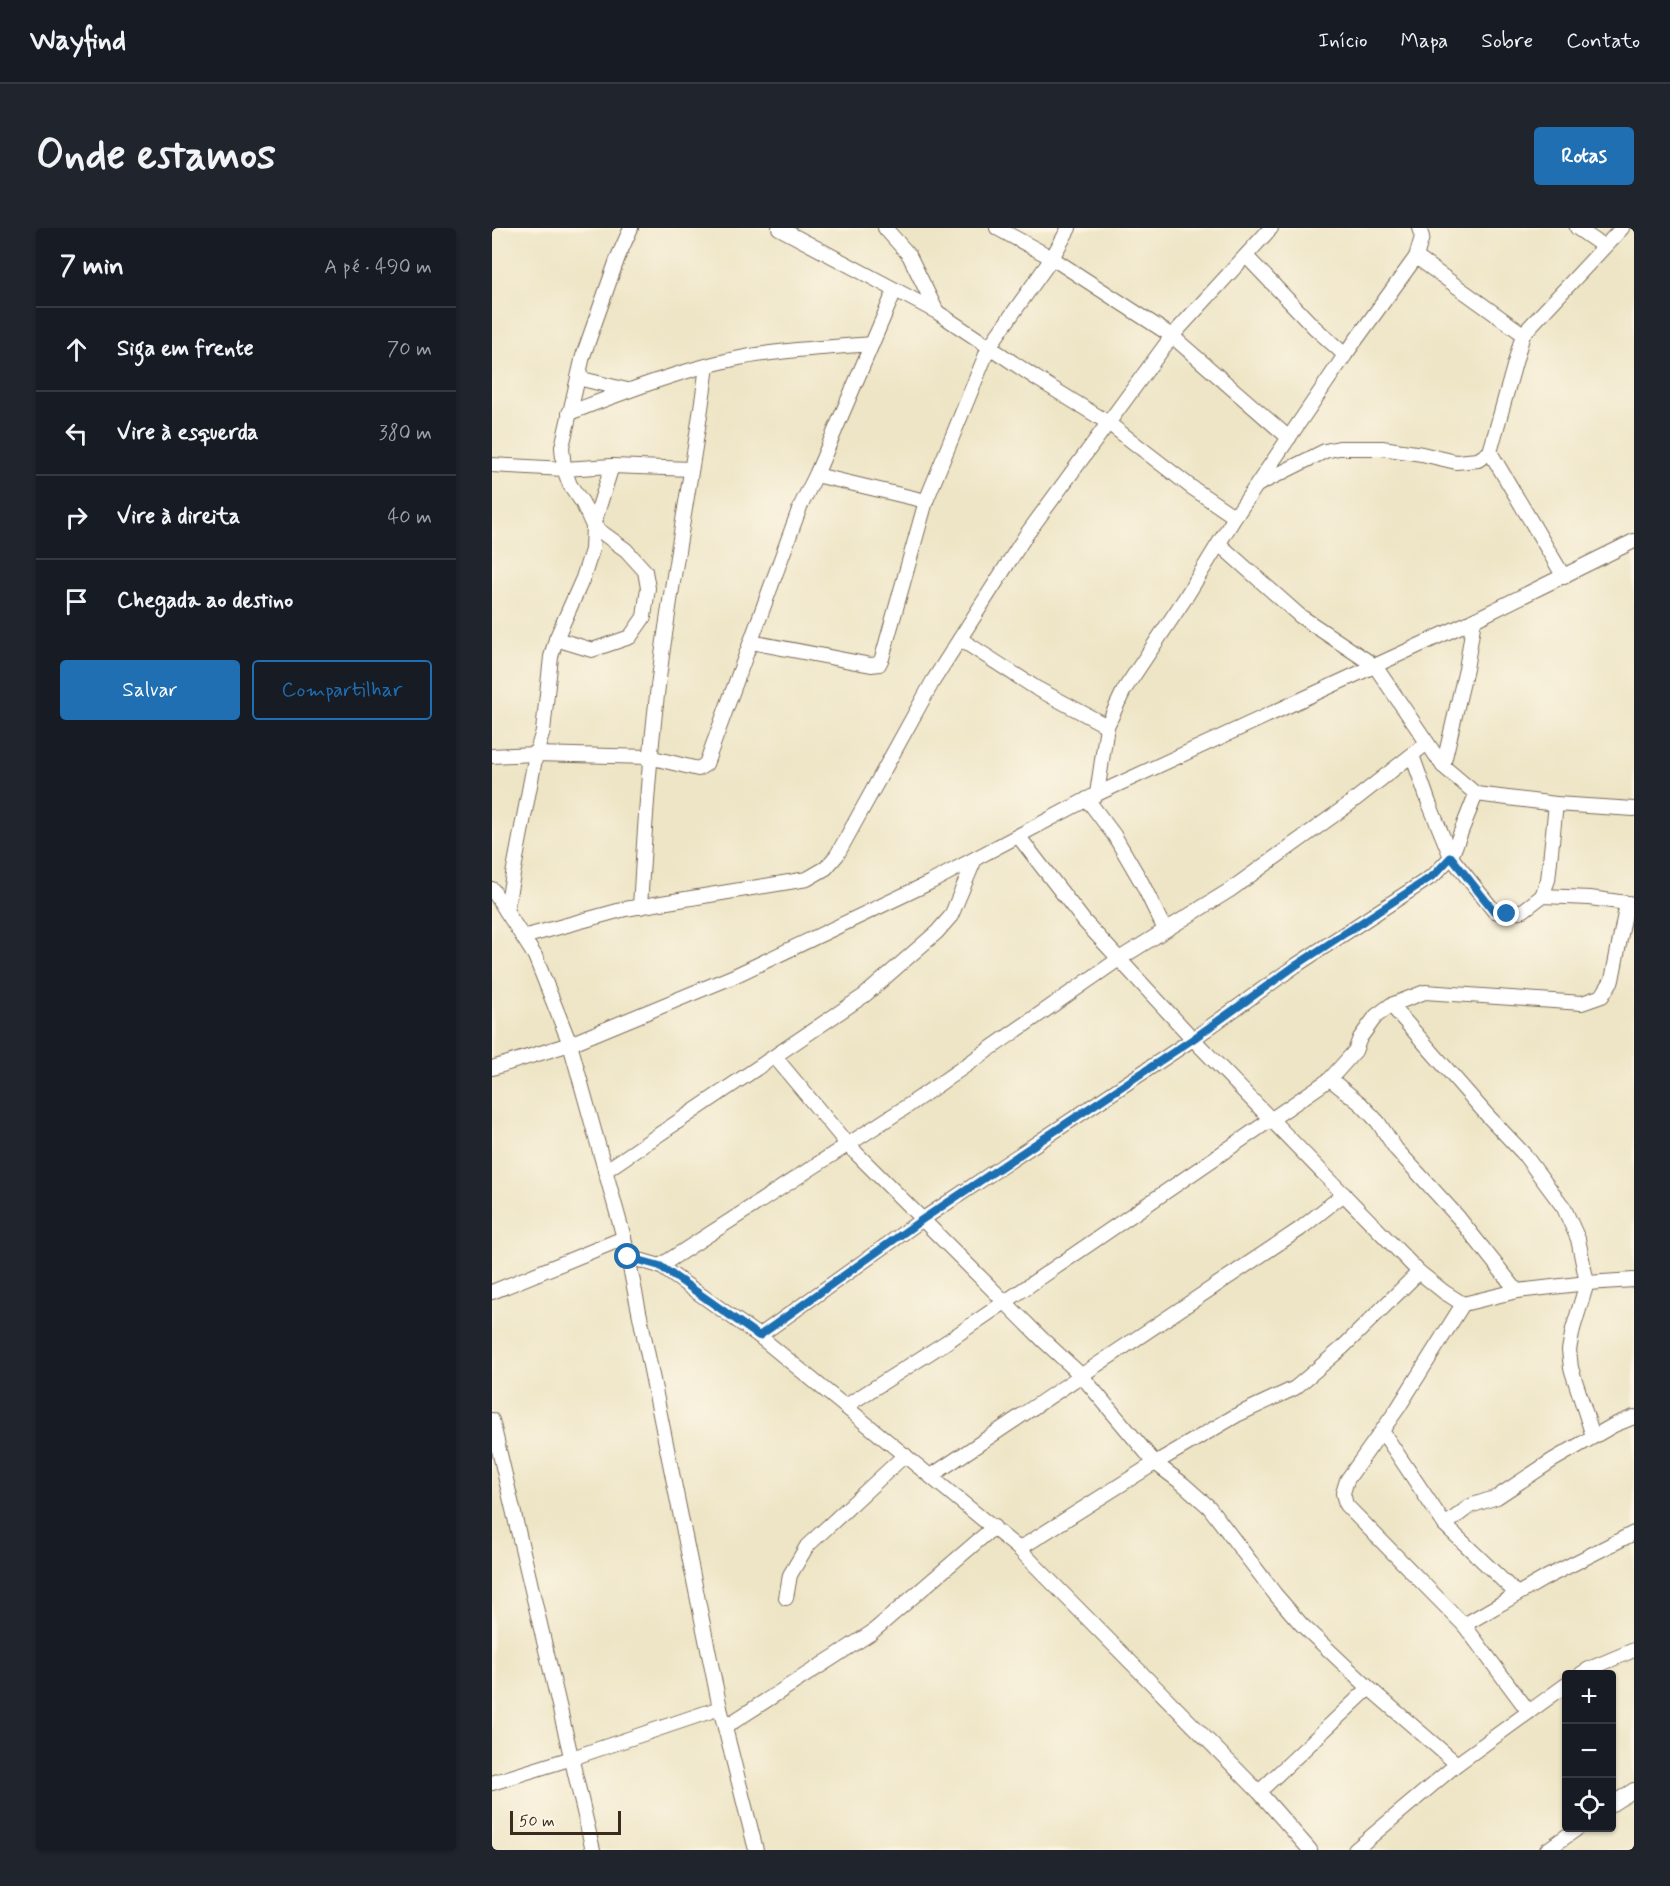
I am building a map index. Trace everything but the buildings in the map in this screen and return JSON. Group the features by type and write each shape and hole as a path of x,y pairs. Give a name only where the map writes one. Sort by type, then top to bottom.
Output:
{"street":[{"path":"556,639 592,650 630,637 644,617 648,588 645,571 626,550 593,526 582,502 570,485 564,469 562,447 583,356 618,257 631,228"},
{"path":"885,228 909,255 937,312"},
{"path":"751,642 871,665 879,664 926,501 989,347 1052,258 1069,228"},
{"path":"523,937 640,907 807,879 826,868 837,855 933,681 1026,535 1172,336 1271,228"},
{"path":"1165,930 1092,797 1107,726 1124,690 1235,518 1345,355 1416,257 1422,237 1419,228"},
{"path":"1577,228 1603,246"},
{"path":"1257,485 1317,454 1339,448 1382,448 1456,462 1478,460 1490,452 1523,334 1622,228"},
{"path":"784,229 937,312 1107,422 1235,518"},
{"path":"1002,229 1052,258 1172,336 1289,438"},
{"path":"1246,255 1314,327 1345,355"},
{"path":"1416,257 1523,334"},
{"path":"492,756 536,754 649,758 698,769 706,764 800,507 816,475 895,290"},
{"path":"569,413 627,390 732,360 784,352 872,344"},
{"path":"640,907 649,758 678,547 707,366"},
{"path":"578,378 627,390"},
{"path":"1490,452 1564,577"},
{"path":"492,465 564,469 612,466 691,469"},
{"path":"506,911 536,754 543,731 550,657 583,578 592,550 593,526 612,466"},
{"path":"816,475 926,501"},
{"path":"492,1068 570,1044 732,977 1019,837 1092,797 1473,620 1634,541"},
{"path":"1219,544 1300,616 1375,666 1443,766 1476,794 1556,804 1634,809"},
{"path":"1443,766 1466,669 1473,620"},
{"path":"960,639 1036,688 1107,726"},
{"path":"660,1266 909,1105 1119,959 1239,884 1348,805 1427,743"},
{"path":"1412,755 1451,857 1494,911 1507,914 1524,910 1542,896 1548,880 1556,804"},
{"path":"759,1336 923,1219 1193,1039 1295,966 1434,875 1451,857 1476,794"},
{"path":"1019,837 1084,921 1193,1039 1419,1272 1463,1304"},
{"path":"605,1171 865,995 937,932 951,916 975,859"},
{"path":"492,889 535,956 570,1044 624,1238 720,1708 756,1850"},
{"path":"846,1406 1005,1302 1330,1079 1355,1052 1360,1038 1377,1016 1391,1005 1425,992 1582,1003 1602,996 1612,980 1631,904 1590,898 1542,896"},
{"path":"1391,1005 1523,1153 1564,1208 1578,1239 1587,1283 1569,1350 1574,1383 1593,1436"},
{"path":"775,1057 848,1145 1081,1375 1155,1463 1209,1507 1275,1594 1301,1624 1369,1688 1457,1764"},
{"path":"1330,1079 1361,1104 1378,1122 1396,1149 1458,1217 1517,1291"},
{"path":"931,1476 1300,1229 1344,1194"},
{"path":"492,1292 624,1238"},
{"path":"628,1257 660,1266 759,1336 994,1527 1019,1549 1259,1792 1310,1850"},
{"path":"1019,1549 1155,1463 1237,1415 1295,1388 1342,1348 1419,1272"},
{"path":"1529,1712 1464,1625 1346,1505 1343,1493 1347,1480 1382,1431 1463,1304 1517,1291 1634,1280"},
{"path":"1445,1525 1470,1506 1497,1497 1593,1436 1634,1417"},
{"path":"492,1420 593,1850"},
{"path":"1382,1431 1445,1525 1517,1594"},
{"path":"786,1598 790,1575 807,1546 905,1455"},
{"path":"725,1727 871,1633 994,1527"},
{"path":"1464,1625 1547,1577 1634,1533"},
{"path":"1587,1670 1634,1650"},
{"path":"1259,1792 1369,1688"},
{"path":"1355,1850 1457,1764 1562,1688"},
{"path":"492,1783 720,1708"},
{"path":"1616,1801 1634,1790"},
{"path":"1547,1850 1571,1832"}],"route":[{"path":"628,1257 660,1266 759,1336 923,1219 1193,1039 1295,966 1434,875 1451,857 1494,911 1507,914"}]}
